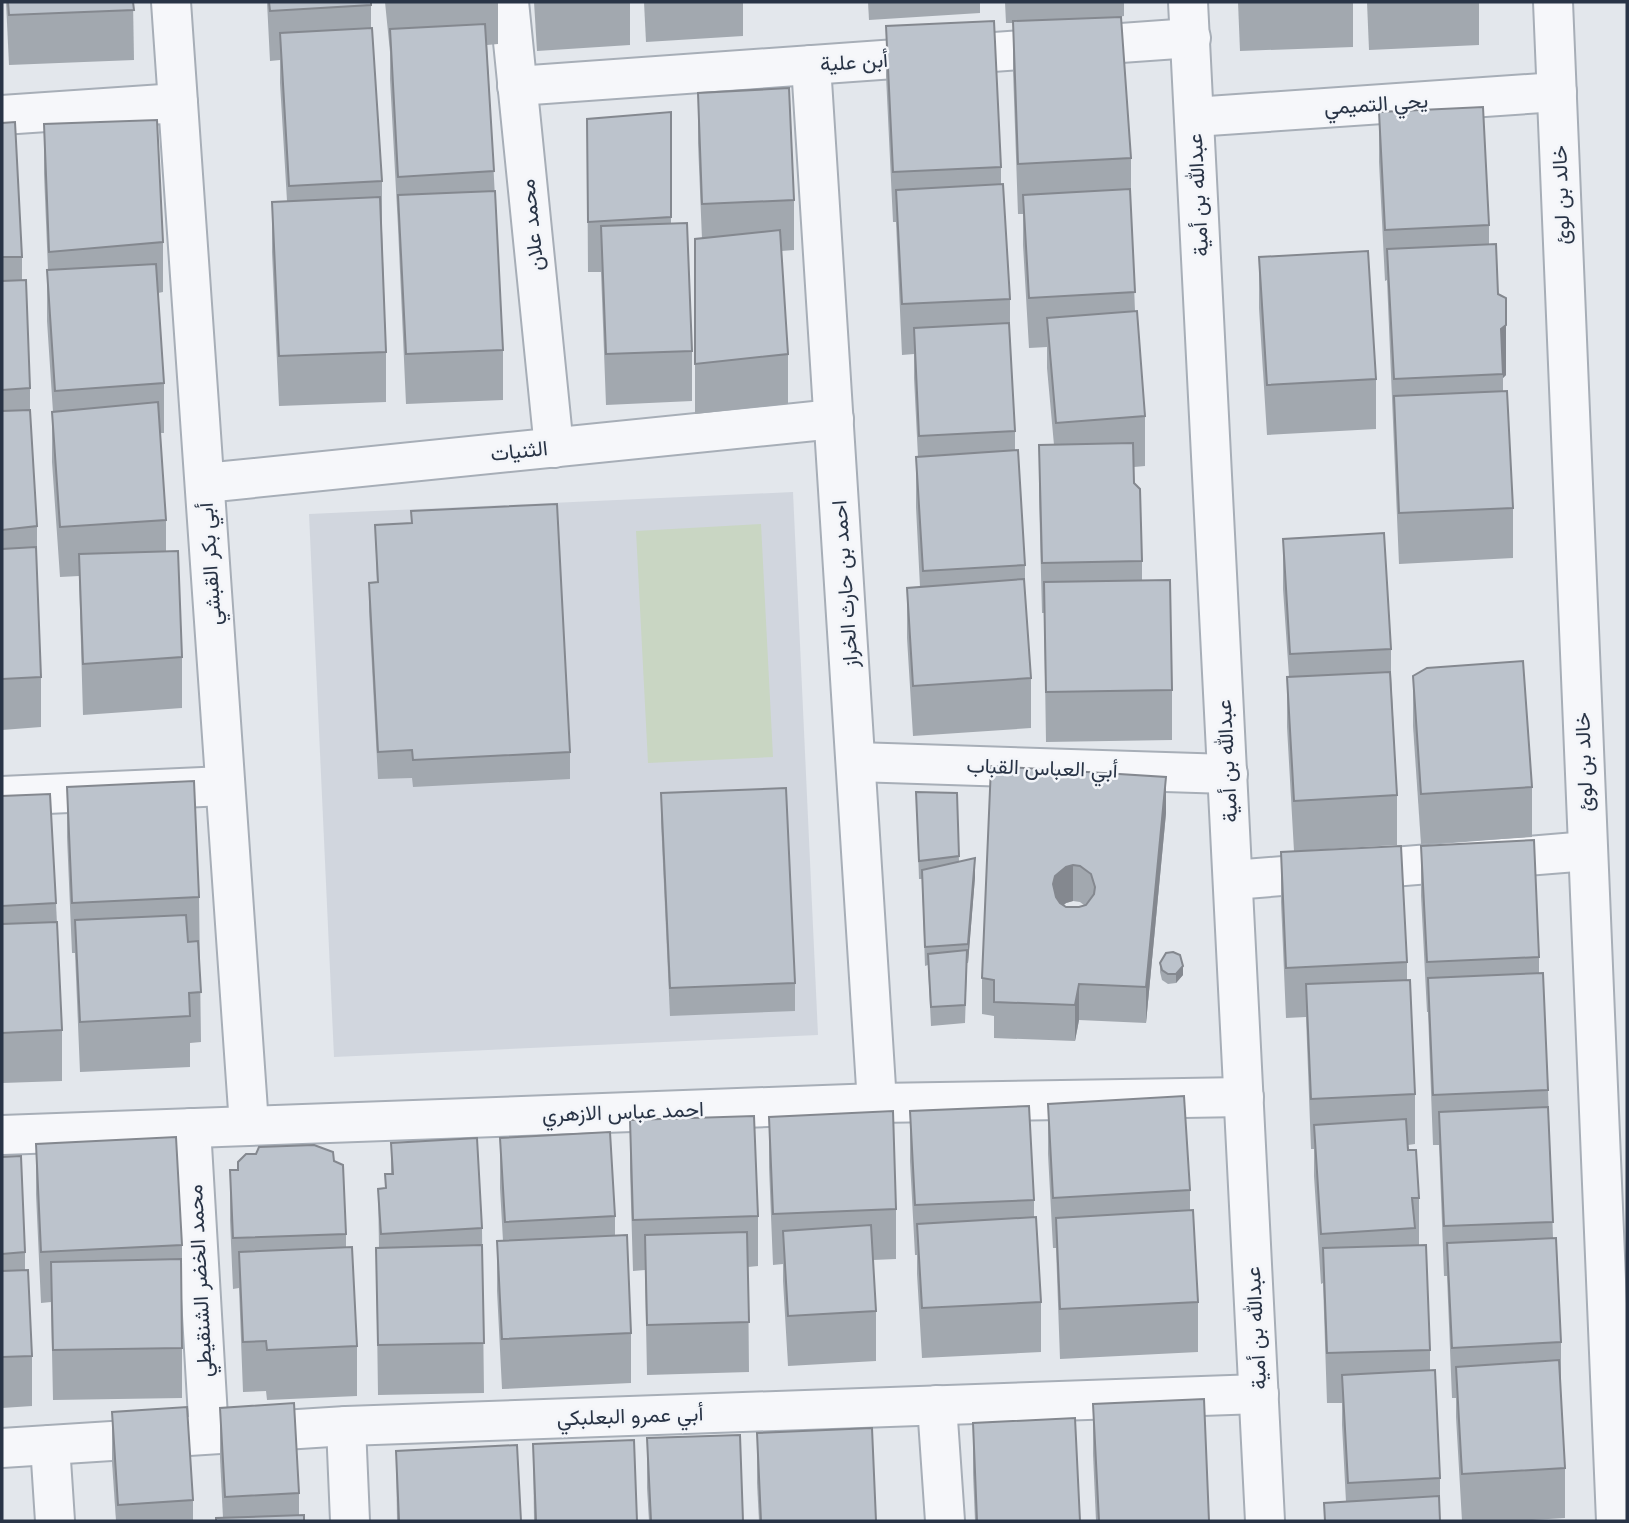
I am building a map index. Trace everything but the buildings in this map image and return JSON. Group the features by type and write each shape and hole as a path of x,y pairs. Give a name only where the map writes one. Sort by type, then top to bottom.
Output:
{"street":[{"name":"أبي بكر القبشي","path":"171,2 249,1125"},
{"name":"محمد علان","path":"509,2 554,448"},
{"name":"خالد بن لوئ","path":"1553,2 1616,1521"},
{"name":"أبن علية","path":"517,86 811,65 1189,20"},
{"name":"عبدالله بن أمية","path":"1189,20 1265,1521"},
{"name":"احمد بن حارث الخراز","path":"811,65 877,1104"},
{"name":"يحي التميمي","path":"1194,117 1557,92"},
{"path":"2,115 178,103"},
{"name":"الثنيات","path":"205,483 834,419"},
{"name":"أبي العباس القباب","path":"856,762 1228,774"},
{"path":"2,796 225,786"},
{"path":"1233,880 1588,851"},
{"name":"احمد عباس الازهري","path":"2,1135 877,1104 1244,1097"},
{"name":"محمد الخضر الشنقيطي","path":"191,1128 209,1434"},
{"name":"أبي عمرو البعلبكي","path":"2,1448 346,1426 1259,1394"},
{"path":"937,1405 945,1521"},
{"path":"346,1426 350,1521"},
{"path":"50,1445 55,1521"}],"shaded area":[{"path":"793,492 818,1035 334,1057 309,514"}],"green space":[{"path":"761,524 773,757 648,763 636,531"}]}
